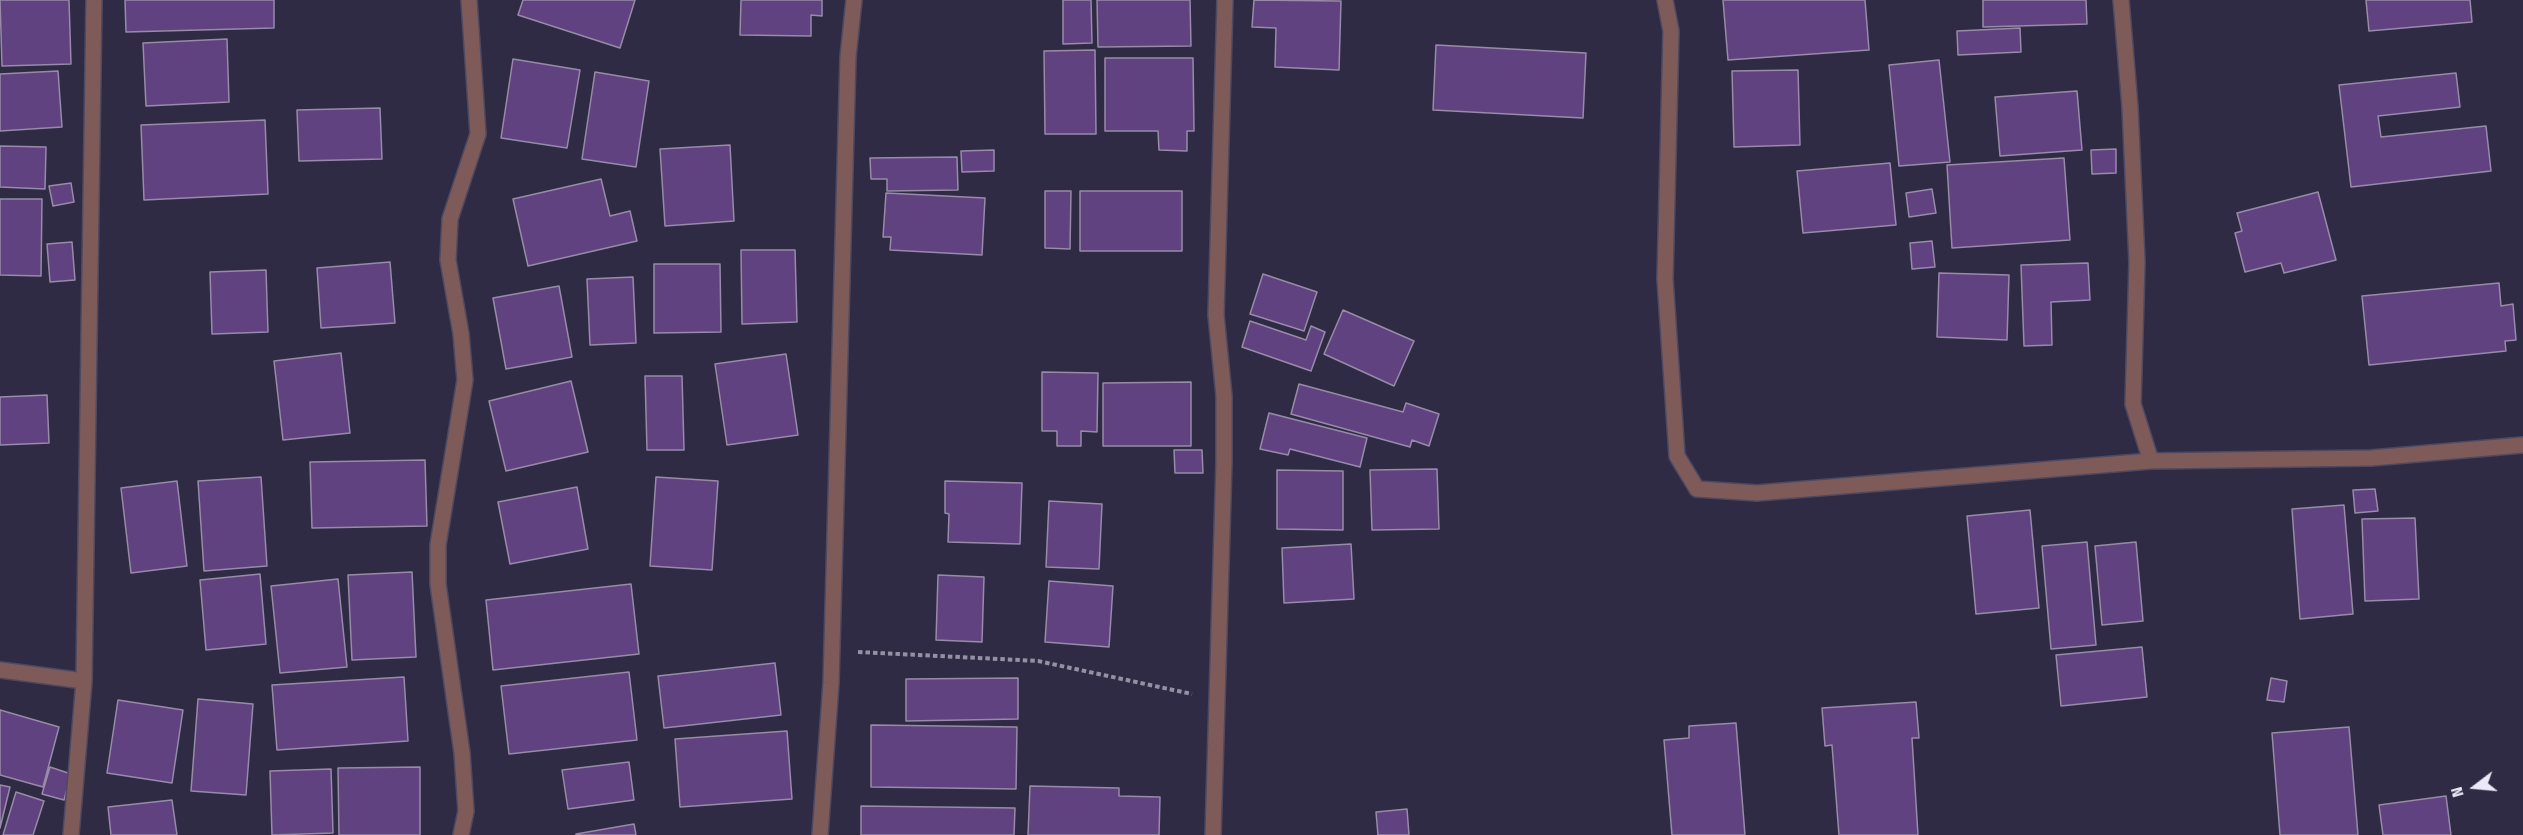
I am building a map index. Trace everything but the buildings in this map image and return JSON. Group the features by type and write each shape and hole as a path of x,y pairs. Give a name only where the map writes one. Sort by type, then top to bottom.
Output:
{"street":[{"path":"71,835 84,681 94,0"},
{"path":"462,835 466,811 462,753 438,584 438,545 465,380 461,334 448,260 450,219 478,134 469,0"},
{"path":"820,835 831,683 830,651 838,486 848,57 854,0"},
{"path":"1213,835 1224,440 1224,396 1216,315 1225,0"},
{"path":"1665,0 1671,31 1665,291 1677,456 1697,489 1758,493 2151,461 2371,458 2523,445"},
{"path":"2121,0 2130,107 2137,262 2133,404 2151,461"},
{"path":"0,670 84,681"}],"path":[{"path":"830,651 1038,661 1217,700"}]}
